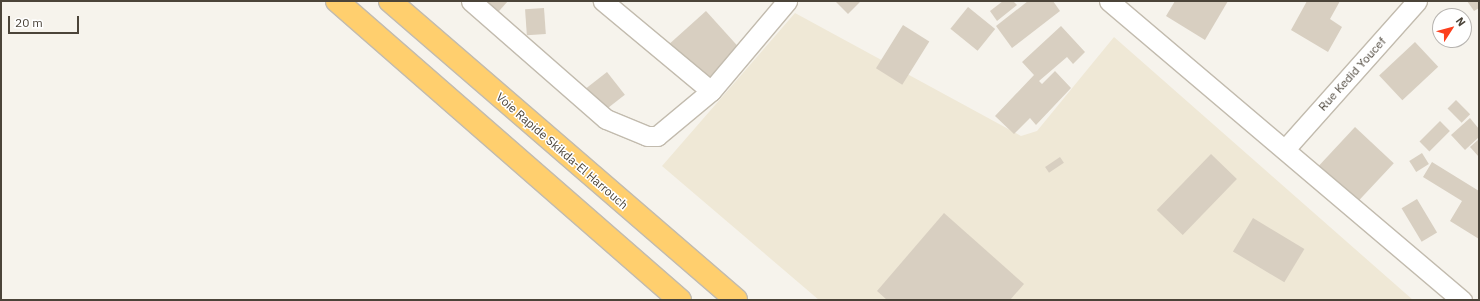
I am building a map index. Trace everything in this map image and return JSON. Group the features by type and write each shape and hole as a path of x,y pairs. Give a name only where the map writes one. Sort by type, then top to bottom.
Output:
{"highway":[{"path":"337,1 680,300"},
{"name":"Voie Rapide Skikda-El Harrouch","path":"390,1 736,300"}],"street":[{"path":"471,1 606,118 647,136 657,136 711,91 786,1"},
{"path":"603,1 711,91"},
{"path":"1109,1 1286,148 1462,300"},
{"name":"Rue Kedid Youcef","path":"1286,148 1417,1"}],"shaded area":[{"path":"795,13 1021,136 1037,131 1114,37 1413,300 819,300 662,166"}],"building":[{"path":"470,1 508,1 492,19"},
{"path":"835,1 861,1 848,14"},
{"path":"1003,1 1013,1 1017,5 997,21 990,11"},
{"path":"1028,1 1053,1 1060,11 1012,48 996,26"},
{"path":"1175,1 1228,1 1205,40 1166,16"},
{"path":"1307,1 1340,1 1330,19 1342,27 1328,52 1291,30"},
{"path":"1467,1 1479,1 1479,8 1474,11"},
{"path":"968,7 995,29 978,51 950,29"},
{"path":"544,8 546,34 527,35 525,9"},
{"path":"706,11 743,52 704,87 667,46"},
{"path":"903,25 929,41 902,85 876,68"},
{"path":"1061,26 1085,52 1073,64 1067,57 1039,81 1042,84 1055,71 1071,88 1036,125 1030,118 1014,134 995,116 1034,75 1022,62"},
{"path":"1415,42 1438,67 1402,100 1379,75"},
{"path":"607,72 625,95 593,120 575,97"},
{"path":"1456,100 1470,114 1462,123 1448,108"},
{"path":"1470,118 1479,129 1479,137 1465,150 1451,135"},
{"path":"1440,121 1450,131 1429,151 1419,142"},
{"path":"1355,127 1394,163 1355,205 1316,169"},
{"path":"1479,139 1479,157 1470,147"},
{"path":"1422,153 1429,164 1416,172 1409,161"},
{"path":"1211,154 1237,179 1183,235 1157,210"},
{"path":"1060,157 1064,163 1049,173 1045,167"},
{"path":"1432,162 1479,191 1479,239 1450,221 1462,201 1423,177"},
{"path":"1417,199 1437,232 1422,242 1402,208"},
{"path":"944,213 1024,284 1010,300 887,300 877,291"},
{"path":"1253,218 1304,249 1284,282 1233,251"}]}
